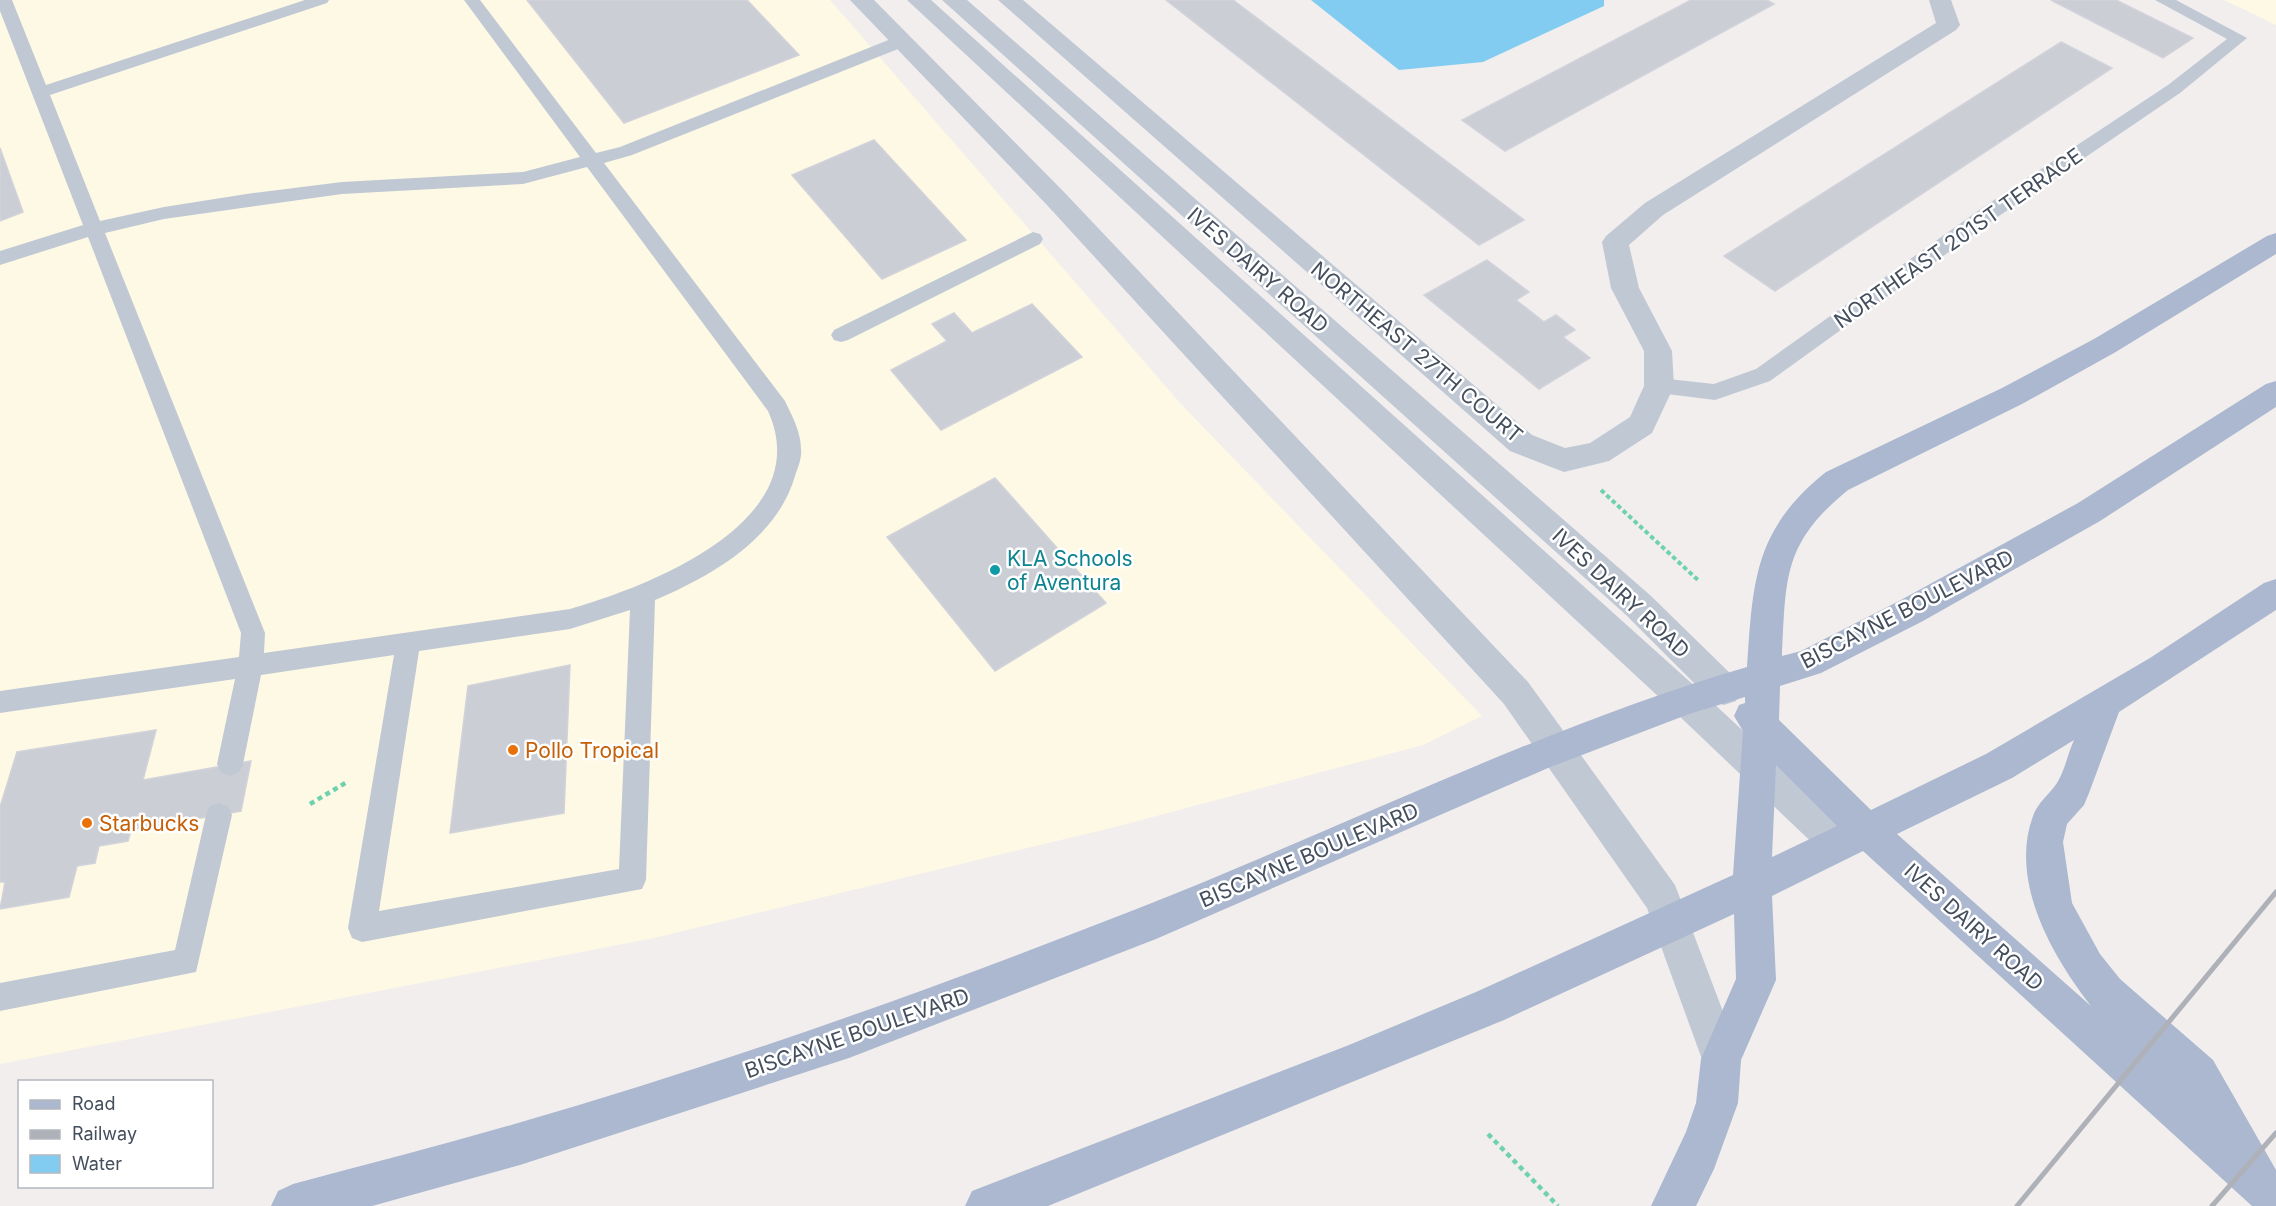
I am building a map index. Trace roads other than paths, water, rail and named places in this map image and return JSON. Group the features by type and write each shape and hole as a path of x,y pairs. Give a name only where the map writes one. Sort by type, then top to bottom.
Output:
{"main road":[{"path":"1672,1206 1693,1169 1717,1103 1721,1059 1756,980 1752,879 1768,603 1774,564 1785,535 1795,519 1813,500 1837,481 1954,426 2104,346 2276,242"},
{"name":"BISCAYNE BOULEVARD","path":"293,1206 520,1144 849,1038 1142,926 1535,757 1686,700 1809,663 1911,611 2098,506 2276,392"},
{"path":"987,1206 1257,1102 1490,1006 1690,915 1999,766 2105,704 2276,593"},
{"name":"IVES DAIRY ROAD","path":"1724,690 1851,836 2271,1195"},
{"path":"2105,704 2071,793 2051,816 2044,842 2046,870 2054,908 2086,968 2106,993 2198,1075 2271,1195"}],"street":[{"path":"861,0 1064,206 1516,693 1662,898 1721,1059"},
{"name":"IVES DAIRY ROAD","path":"918,0 1686,700 1851,836"},
{"name":"IVES DAIRY ROAD","path":"953,0 1638,605 1724,690"},
{"name":"NORTHEAST 27TH COURT","path":"1009,0 1521,443 1564,460 1598,453 1641,424 1659,386 1658,351 1625,288 1616,242 1654,209 1944,12"}],"lane":[{"path":"4,0 253,633 250,666 230,764"},
{"path":"40,93 321,0"},
{"path":"0,702 570,619 614,608 685,577 724,551 761,517 779,489 790,455 788,430 777,407 472,0"},
{"name":"NORTHEAST 201ST TERRACE","path":"1659,386 1715,392 1763,375 1989,213 2174,89 2239,38 2163,0"},
{"path":"0,258 93,229 164,213 342,188 524,178 626,151 902,41"},
{"path":"841,335 1033,239"},
{"path":"408,643 362,928 632,880 643,597"},
{"path":"0,997 186,962 219,815"}],"water":[{"path":"1311,0 1604,0 1604,6 1483,62 1399,70"}],"railway":[{"path":"2017,1206 2276,892"},
{"path":"2212,1206 2276,1133"}],"place":[{"name":"KLA Schools of Aventura","path":"995,570"},
{"name":"Pollo Tropical","path":"513,750"},
{"name":"Starbucks","path":"87,823"}]}
